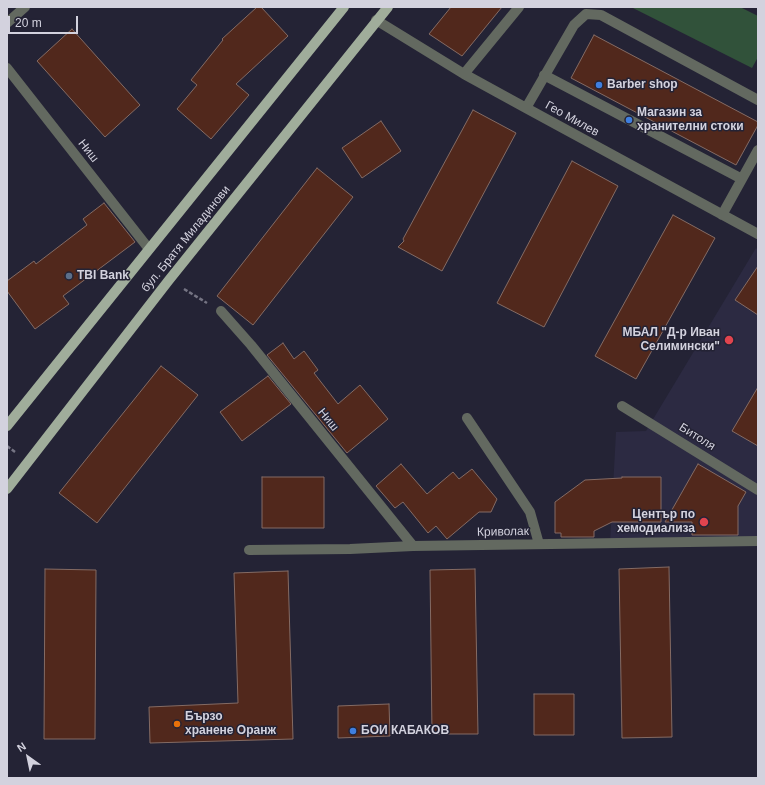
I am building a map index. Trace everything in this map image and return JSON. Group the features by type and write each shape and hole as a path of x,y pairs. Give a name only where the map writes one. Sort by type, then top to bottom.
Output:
{"main road":[{"name":"бул. Братя Миладинови","path":"7,426 344,7"},
{"name":"бул. Братя Миладинови","path":"7,489 164,286 376,20 388,7"}],"street":[{"path":"7,24 25,7"},
{"path":"464,74 519,7"},
{"path":"526,108 574,25 586,14 601,15 758,100"},
{"name":"Гео Милев","path":"376,20 464,74 758,234"},
{"name":"Ниш","path":"7,68 149,249"},
{"path":"544,76 742,179"},
{"path":"722,215 758,150"},
{"name":"Ниш","path":"222,311 413,546"},
{"name":"Битоля","path":"622,406 758,490"},
{"path":"467,418 530,512 539,544"},
{"name":"Криволак","path":"249,550 758,541"}],"shaded area":[{"name":"МБАЛ \"Д-р Иван Селимински\"","path":"756,248 758,250 758,541 610,544 616,432 646,431"}],"green space":[{"path":"631,7 740,7 758,16 758,57 752,68"}],"building":[{"path":"257,7 261,7 288,36 236,84 249,95 211,139 177,109 197,85 191,80 223,40 222,39"},
{"path":"451,7 502,7 462,56 429,34"},
{"path":"72,29 140,105 105,137 37,61"},
{"path":"594,35 758,122 758,125 736,165 571,78"},
{"path":"473,110 516,133 442,271 398,247 404,241 403,239"},
{"path":"381,121 401,151 362,178 342,148"},
{"path":"572,161 618,186 544,327 497,303"},
{"path":"317,168 353,197 253,325 217,296"},
{"path":"104,203 135,242 63,296 69,304 35,329 7,291 7,281 34,261 36,264 87,225 83,219"},
{"path":"673,215 715,238 636,379 595,356"},
{"path":"758,266 758,315 735,300"},
{"path":"283,343 294,359 304,351 318,370 314,373 338,404 360,385 388,419 347,453 267,355"},
{"path":"161,366 198,395 97,523 59,493"},
{"path":"268,376 291,404 242,441 220,412"},
{"path":"758,387 758,446 732,431"},
{"path":"401,464 427,494 453,472 459,479 472,469 497,499 491,512 479,512 447,539 436,526 428,533 403,502 395,508 376,486"},
{"path":"698,464 746,492 738,506 738,535 692,535 692,522 665,522"},
{"path":"262,477 324,477 324,528 262,528"},
{"path":"622,477 661,477 661,522 612,522 594,531 594,537 561,537 561,533 555,533 555,502 585,480"},
{"path":"669,567 672,737 622,738 619,569"},
{"path":"45,569 96,570 95,739 44,739"},
{"path":"475,569 478,734 432,734 430,570"},
{"path":"288,571 293,739 150,743 149,707 238,703 234,573"},
{"path":"534,694 574,694 574,735 534,735"},
{"path":"389,704 390,736 338,738 338,706"}],"place":[{"name":"Barber shop","path":"599,85"},
{"name":"Магазин за хранителни стоки","path":"629,120"},
{"name":"TBI Bank","path":"69,276"},
{"name":"МБАЛ \"Д-р Иван Селимински\"","path":"729,340"},
{"name":"Център по хемодиализа","path":"704,522"},
{"name":"Бързо хранене Оранж","path":"177,724"},
{"name":"БОИ КАБАКОВ","path":"353,731"}]}
